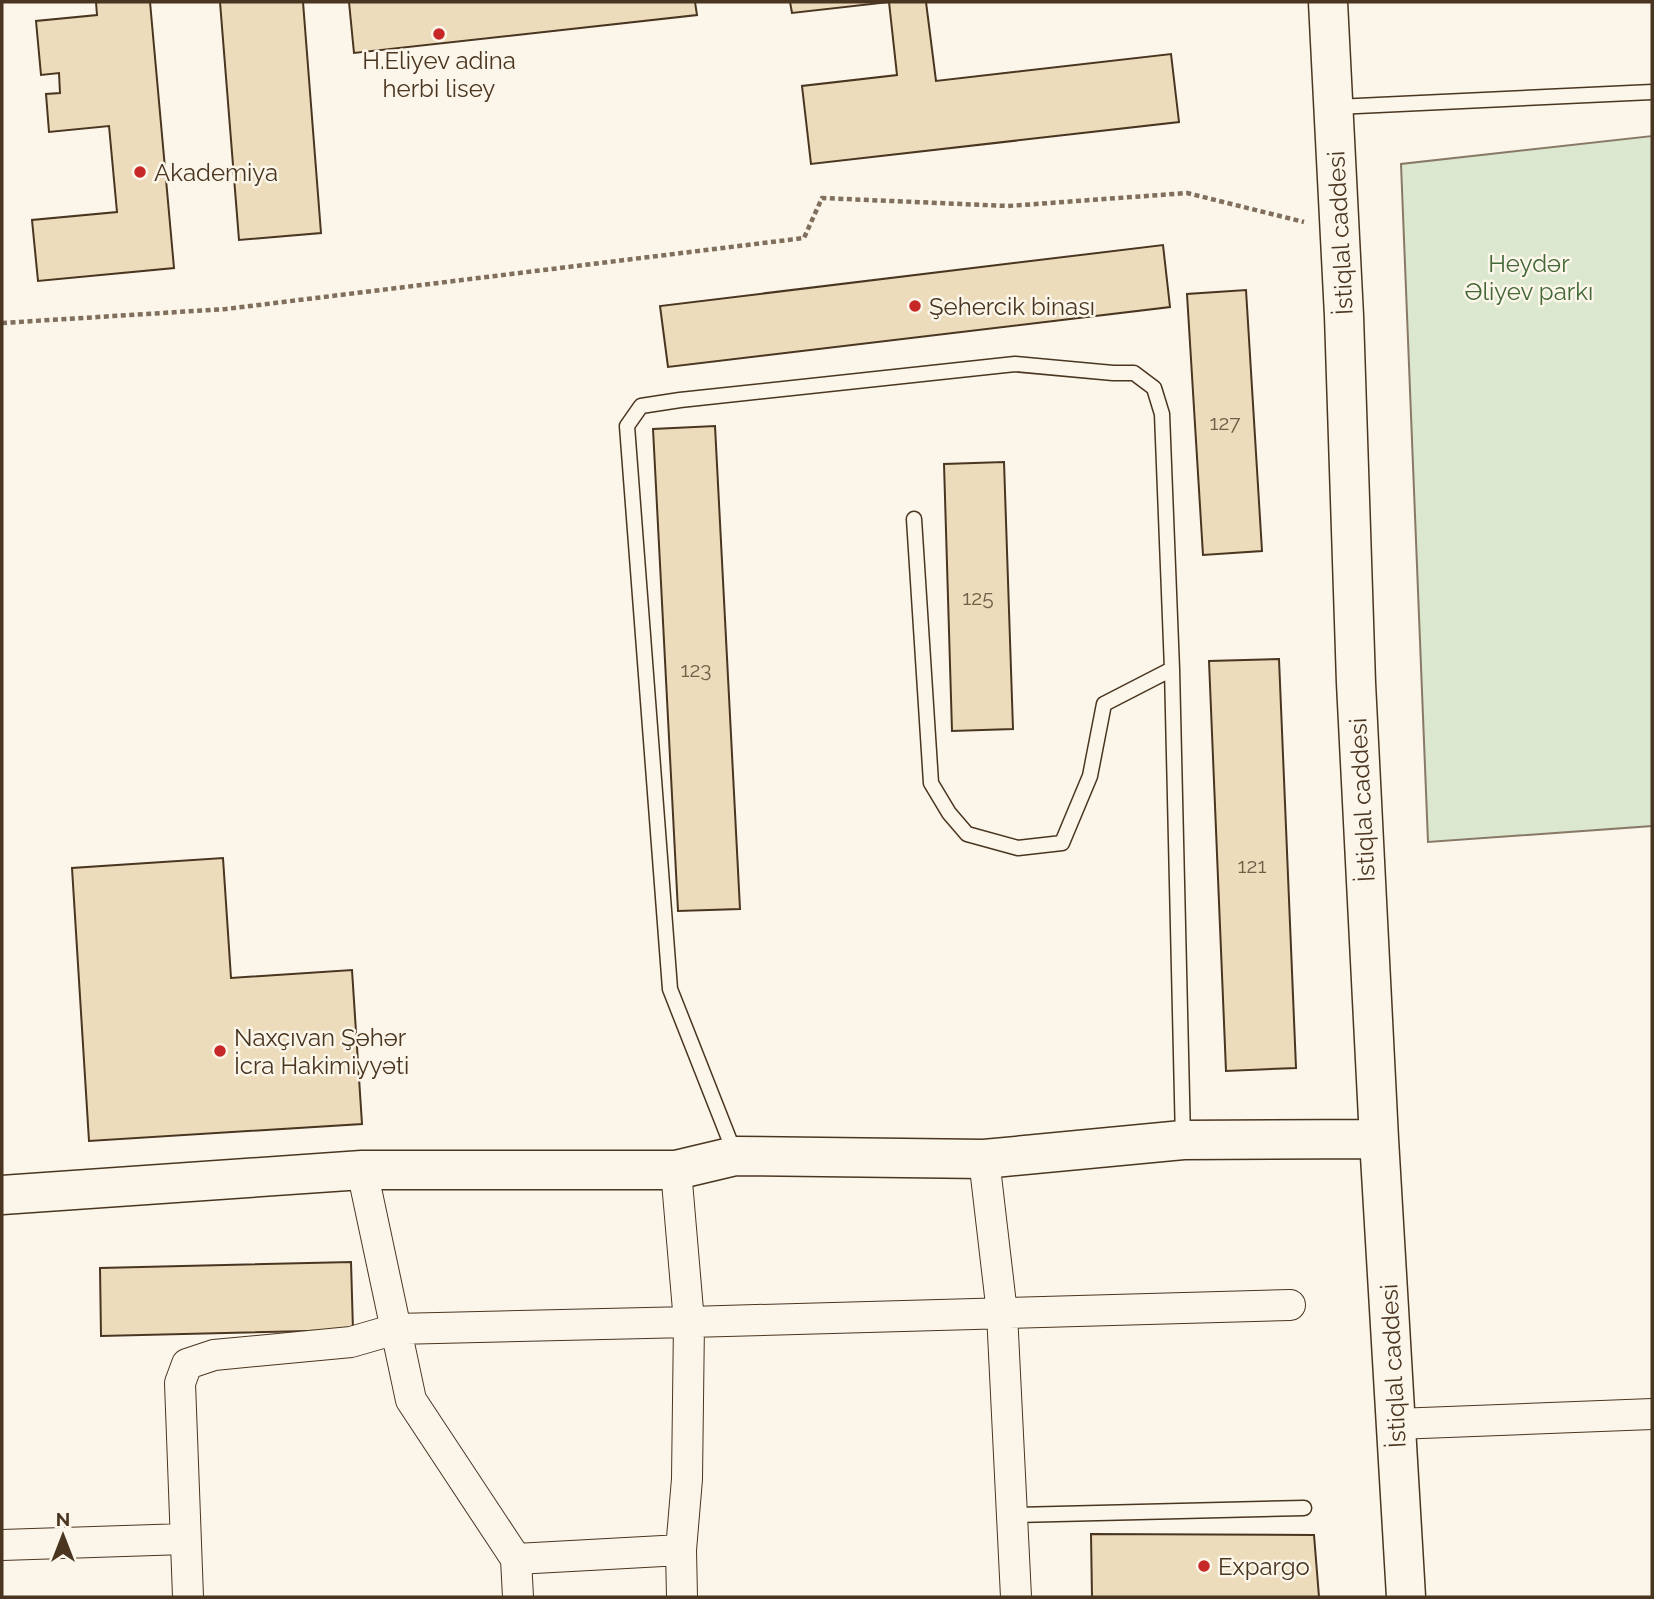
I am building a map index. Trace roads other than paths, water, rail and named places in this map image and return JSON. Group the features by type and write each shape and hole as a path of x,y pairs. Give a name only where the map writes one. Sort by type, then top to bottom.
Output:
{"main road":[{"name":"İstiqlal caddesi","path":"1328,2 1344,316 1356,682 1406,1597"},
{"path":"2,1195 362,1170 676,1170 735,1156 984,1159 1183,1140 1379,1139"}],"street":[{"path":"984,1159 1002,1313 1016,1597"},
{"path":"362,1170 411,1400 516,1559 518,1597"},
{"path":"676,1170 689,1322 690,1368 687,1479 681,1550 682,1597"},
{"path":"188,1597 180,1383 187,1364 214,1355 351,1342 396,1329 1290,1305"},
{"path":"1396,1424 1652,1414"},
{"path":"2,1545 185,1539"},
{"path":"516,1559 681,1550"}],"lane":[{"path":"1335,107 1652,92"},
{"path":"735,1156 670,989 627,426 641,406 1015,364 1134,373 1154,388 1162,414 1172,669 1183,1140"},
{"path":"914,519 931,783 949,813 967,834 1018,848 1062,844 1090,776 1104,704 1172,669"},
{"path":"1013,1515 1304,1508"}],"place":[{"name":"H.Eliyev adina herbi lisey","path":"439,34"},
{"name":"Akademiya","path":"140,172"},
{"name":"Şehercik binası","path":"915,306"},
{"name":"Naxçıvan Şəhər İcra Hakimiyyəti","path":"220,1051"},
{"name":"Expargo","path":"1204,1566"}],"park label":[{"name":"Heydər Əliyev parkı","path":"1529,277"}]}
